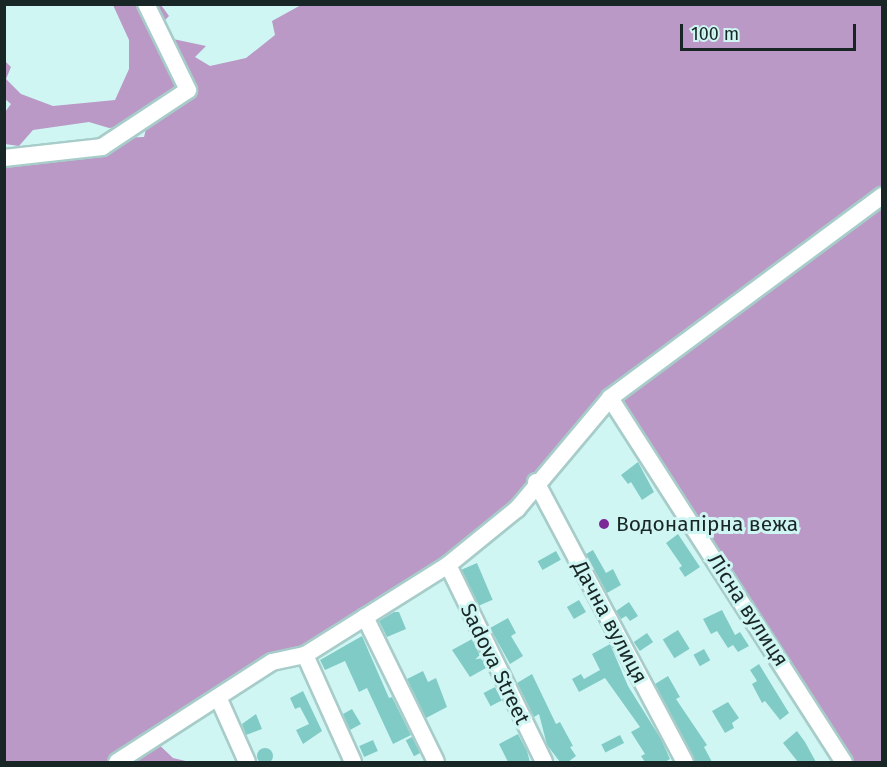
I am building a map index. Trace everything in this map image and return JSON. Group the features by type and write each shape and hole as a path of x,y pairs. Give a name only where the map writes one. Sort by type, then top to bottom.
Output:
{"street":[{"path":"4,158 102,147 188,90 146,4"},
{"path":"117,762 272,662 305,655 448,565 517,509 536,482 610,398 882,196"},
{"name":"Лісна вулиця","path":"610,398 844,762"},
{"name":"Дачна вулиця","path":"536,482 685,762"},
{"name":"Sadova Street","path":"448,565 543,762"},
{"path":"365,617 436,762"},
{"path":"305,655 353,762"},
{"path":"218,697 247,762"}],"shaded area":[{"path":"113,5 161,5 169,16 163,22 173,39 206,46 195,57 210,66 246,58 275,35 272,21 301,5 882,5 882,762 844,762 610,399 517,509 352,625 272,662 153,739 173,758 190,762 5,762 5,160 84,146 89,139 144,137 147,125 109,128 89,122 33,130 19,146 5,144 5,112 11,104 5,99 4,60 11,67 6,79 21,94 53,106 115,100 129,69 129,40"}],"building":[{"path":"638,462 654,492 642,500 631,482 628,484 621,475"},
{"path":"678,534 700,567 685,577 679,568 682,566 666,543"},
{"path":"593,550 606,573 613,569 621,585 607,593 586,554"},
{"path":"556,551 561,560 542,570 538,561"},
{"path":"477,563 493,600 477,606 461,570"},
{"path":"579,600 586,612 574,619 567,607"},
{"path":"629,602 638,616 630,621 626,616 621,619 616,611"},
{"path":"722,610 735,635 740,632 749,646 738,652 733,645 728,648 717,631 711,634 703,619"},
{"path":"394,612 399,612 406,629 387,637 379,621"},
{"path":"508,618 516,633 511,636 523,656 510,664 490,628"},
{"path":"678,630 690,649 674,658 663,640"},
{"path":"647,633 653,642 640,651 634,642"},
{"path":"362,636 389,698 392,697 411,735 393,744 367,688 359,692 345,661 325,670 320,660"},
{"path":"472,639 486,668 470,677 452,650"},
{"path":"610,644 628,686 661,739 670,759 665,762 645,762 641,756 645,754 631,732 640,727 605,678 579,692 572,679 581,674 584,679 600,670 592,654"},
{"path":"704,649 710,660 700,666 694,655"},
{"path":"759,664 789,713 780,720 765,701 762,703 752,684 757,681 750,670"},
{"path":"423,671 428,682 436,678 447,707 426,718 407,679"},
{"path":"532,674 556,724 560,722 573,746 570,747 576,756 568,762 560,762 547,745 539,714 534,717 517,683"},
{"path":"668,676 680,697 676,699 707,745 704,747 712,762 695,762 655,684"},
{"path":"495,687 502,700 491,706 484,693"},
{"path":"303,691 322,731 303,744 296,730 309,724 300,707 295,709 290,698"},
{"path":"728,702 739,718 732,723 734,728 725,733 712,711"},
{"path":"352,709 361,724 350,730 343,714"},
{"path":"256,714 262,729 246,735 242,724"},
{"path":"797,731 816,762 798,762 783,743"},
{"path":"518,734 530,762 508,762 499,744"},
{"path":"620,735 624,743 605,753 601,745"},
{"path":"412,737 420,753 414,756 406,740"},
{"path":"373,740 378,751 364,757 359,746"},
{"path":"262,748 268,748 273,756 271,762 262,764 257,759 257,753"}],"place":[{"name":"Водонапірна вежа","path":"604,524"}]}
